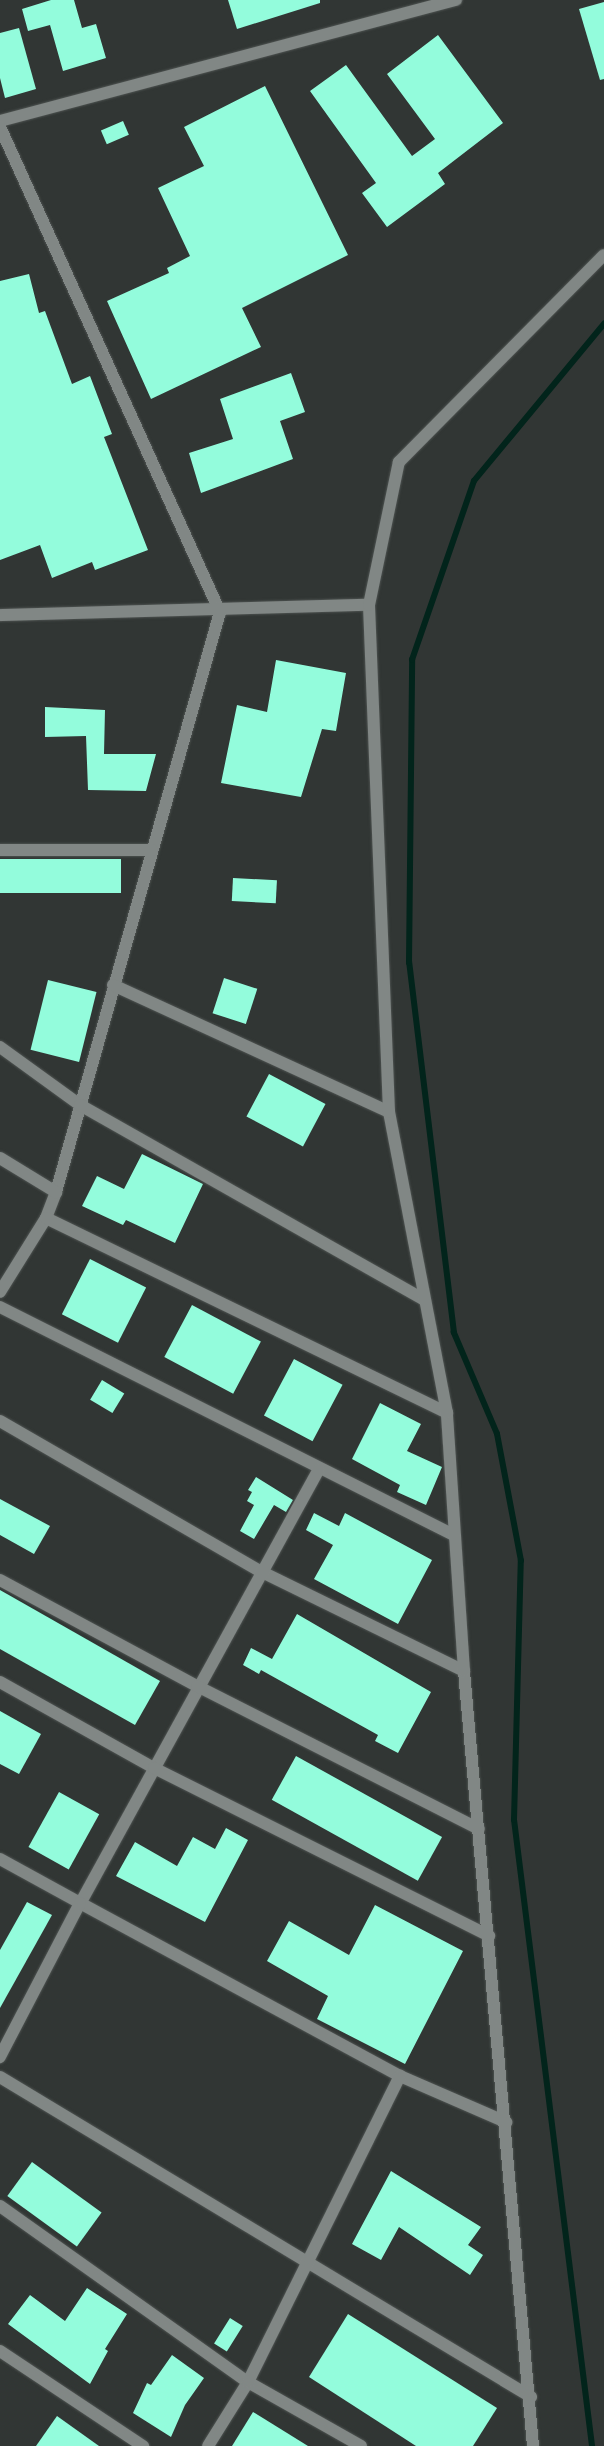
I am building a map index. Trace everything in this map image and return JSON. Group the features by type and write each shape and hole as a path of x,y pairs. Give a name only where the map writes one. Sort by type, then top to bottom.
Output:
{"street":[{"path":"0,121 456,0"},
{"path":"0,127 220,612 56,1192 46,1218 0,1292"},
{"path":"533,2446 531,2398 464,1671 447,1413 388,1112 369,605 399,462 604,255"},
{"path":"0,615 220,612 369,605"},
{"path":"0,850 152,850"},
{"path":"113,985 388,1112"},
{"path":"0,1047 80,1106 425,1300"},
{"path":"0,1158 56,1192"},
{"path":"46,1218 447,1413"},
{"path":"0,1307 319,1469 454,1535"},
{"path":"0,1421 262,1572 464,1671"},
{"path":"0,2057 80,1903 197,1686 319,1469"},
{"path":"0,1580 197,1686 479,1829"},
{"path":"0,1682 154,1768 489,1936"},
{"path":"0,1859 400,2076 506,2122"},
{"path":"208,2446 248,2382 400,2076"},
{"path":"0,2077 305,2264 531,2398"},
{"path":"0,2206 248,2382 361,2446"},
{"path":"0,2351 142,2446"}],"building":[{"path":"51,0 74,0 82,28 96,24 106,58 63,71 50,25 28,31 22,9"},
{"path":"228,0 320,0 320,3 237,29"},
{"path":"604,2 604,79 600,80 579,9"},
{"path":"19,28 36,89 5,98 0,78 0,33"},
{"path":"438,35 503,123 438,173 445,184 387,227 362,193 376,183 310,91 346,65 412,156 435,139 387,74"},
{"path":"265,86 348,255 242,308 261,347 151,399 107,301 169,273 167,268 190,256 158,188 204,166 184,127"},
{"path":"123,121 129,135 107,144 101,130"},
{"path":"29,274 39,313 45,311 72,384 90,376 112,434 104,437 148,550 95,570 92,562 52,578 40,545 0,560 0,281"},
{"path":"291,373 305,412 280,421 293,459 201,493 189,453 233,439 220,399"},
{"path":"276,660 346,673 336,731 322,729 301,797 221,783 237,705 267,712"},
{"path":"45,707 105,710 104,754 156,754 146,791 88,790 86,736 45,737"},
{"path":"0,859 121,859 121,893 0,893"},
{"path":"233,878 277,880 276,903 232,901"},
{"path":"224,978 257,989 246,1024 213,1013"},
{"path":"48,980 97,992 79,1062 31,1050"},
{"path":"269,1074 326,1104 303,1146 246,1116"},
{"path":"142,1154 203,1184 175,1243 126,1220 123,1225 82,1206 97,1176 124,1189"},
{"path":"90,1259 146,1288 118,1343 62,1314"},
{"path":"192,1305 261,1342 233,1394 164,1357"},
{"path":"294,1359 343,1385 313,1441 264,1416"},
{"path":"102,1380 124,1393 112,1413 90,1400"},
{"path":"380,1403 421,1424 407,1451 442,1467 426,1505 397,1492 400,1485 352,1459"},
{"path":"256,1477 293,1500 286,1512 274,1505 254,1539 240,1531 254,1505 247,1501 252,1492 248,1490"},
{"path":"0,1499 50,1526 34,1554 0,1535"},
{"path":"314,1513 339,1526 345,1513 432,1560 398,1624 314,1579 333,1545 306,1530"},
{"path":"0,1590 160,1681 135,1725 0,1649"},
{"path":"297,1614 431,1692 398,1753 375,1741 378,1735 261,1670 259,1674 243,1665 251,1648 272,1659"},
{"path":"0,1711 41,1734 19,1774 0,1764"},
{"path":"296,1756 442,1837 418,1881 272,1800"},
{"path":"59,1792 99,1814 69,1869 28,1847"},
{"path":"226,1828 248,1840 205,1922 116,1876 135,1842 177,1866 193,1837 215,1849"},
{"path":"27,1902 52,1915 0,2008 0,1950"},
{"path":"375,1905 463,1951 405,2064 317,2019 328,1996 267,1961 289,1921 349,1955"},
{"path":"32,2162 102,2213 77,2247 7,2196"},
{"path":"391,2171 481,2227 468,2245 483,2255 470,2275 399,2227 381,2260 352,2244"},
{"path":"87,2288 127,2314 105,2349 108,2351 90,2384 8,2324 30,2295 65,2321"},
{"path":"348,2314 497,2408 473,2446 416,2446 309,2377"},
{"path":"230,2318 243,2326 227,2351 214,2343"},
{"path":"172,2355 204,2378 185,2405 171,2437 133,2413 147,2383 151,2385"},
{"path":"253,2412 308,2446 232,2446"},
{"path":"57,2416 99,2446 36,2446"}],"waterway":[{"path":"592,2446 514,1820 521,1561 497,1434 454,1333 409,963 412,660 474,481 604,324"}]}
